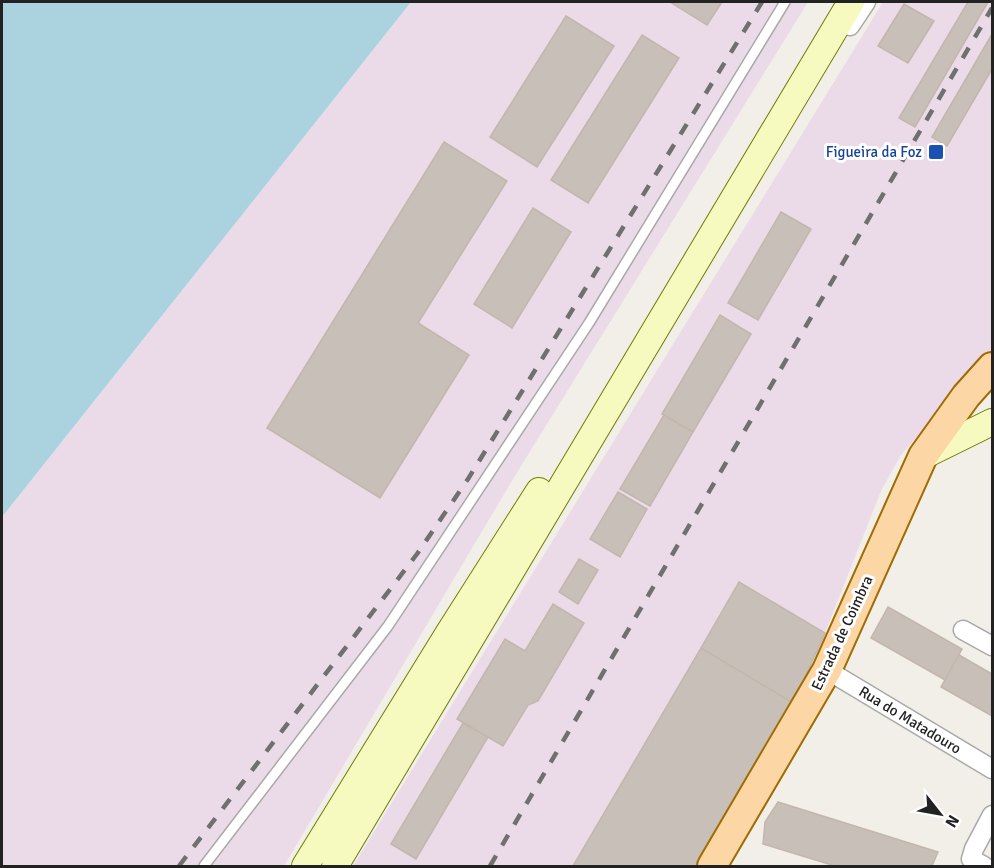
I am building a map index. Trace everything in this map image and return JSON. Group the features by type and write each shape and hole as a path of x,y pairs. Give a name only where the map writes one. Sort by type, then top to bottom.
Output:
{"main road":[{"path":"335,867 850,2"},
{"path":"305,867 455,624 645,325 773,130"},
{"path":"923,456 966,396 993,367"},
{"path":"923,456 978,408 993,391"},
{"path":"923,456 993,422"},
{"name":"Estrada de Coimbra","path":"712,867 827,670 923,456"}],"street":[{"path":"773,130 803,101 866,2"},
{"path":"963,630 993,646"},
{"name":"Rua do Matadouro","path":"827,670 993,769"},
{"path":"984,867 970,860 993,815"}],"lane":[{"path":"204,867 388,626 589,323 785,2"}],"shaded area":[{"path":"411,2 808,2 513,479 284,866 2,866 2,517"},
{"path":"883,2 992,2 992,352 901,455 881,491 825,633 793,702 698,866 353,866"}],"water":[{"path":"2,2 411,2 2,517"}],"building":[{"path":"670,2 722,2 707,25"},
{"path":"968,2 988,2 915,127 899,118"},
{"path":"904,4 934,21 908,63 878,46"},
{"path":"566,16 614,46 537,167 490,137"},
{"path":"992,34 992,69 947,146 932,137"},
{"path":"642,35 679,58 588,203 551,180"},
{"path":"444,142 507,181 418,323 469,355 380,498 267,428"},
{"path":"533,208 571,232 512,328 474,304"},
{"path":"781,212 811,229 758,320 728,303"},
{"path":"720,315 751,334 693,432 662,414"},
{"path":"664,415 693,432 650,506 620,489"},
{"path":"618,492 647,509 620,557 590,539"},
{"path":"579,559 598,570 578,604 559,592"},
{"path":"739,582 825,633 793,703 701,648"},
{"path":"553,604 584,623 538,701 528,705 503,746 457,719 505,639 525,651"},
{"path":"888,607 962,649 945,680 871,638"},
{"path":"701,648 793,703 698,866 573,866"},
{"path":"959,655 992,674 992,716 941,687"},
{"path":"463,723 488,737 416,859 391,844"},
{"path":"778,802 938,852 932,866 835,866 763,844 765,822"}],"railway":[{"path":"179,866 417,554 468,479 762,2"},
{"path":"490,866 992,8"}],"place":[{"name":"Figueira da Foz","path":"936,152"}]}
